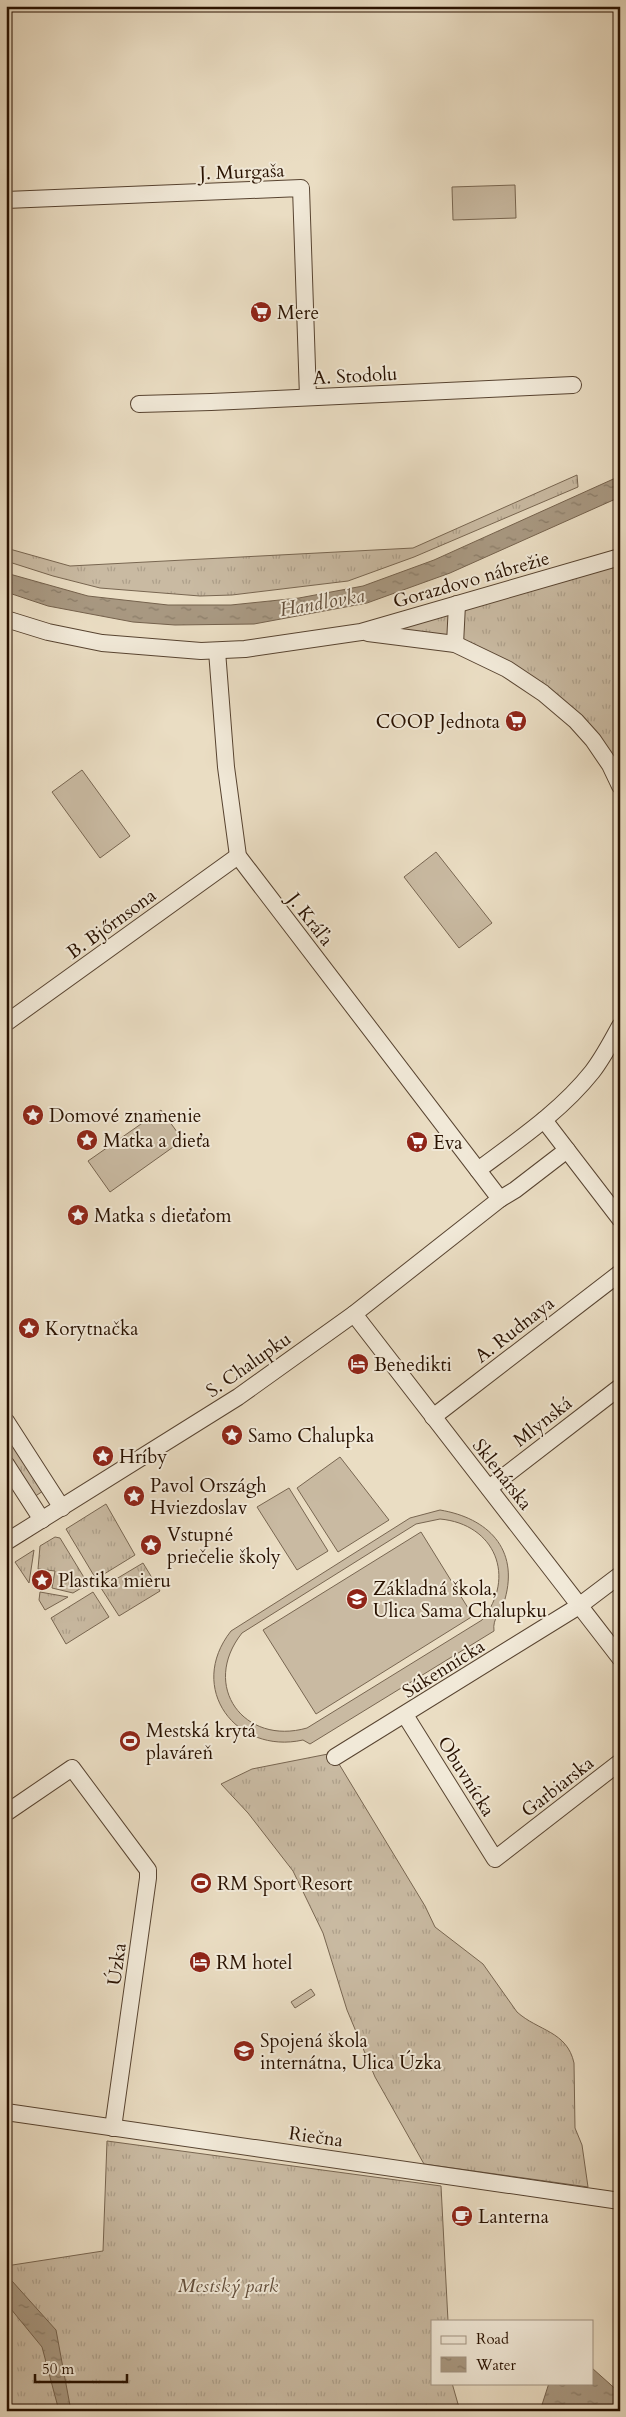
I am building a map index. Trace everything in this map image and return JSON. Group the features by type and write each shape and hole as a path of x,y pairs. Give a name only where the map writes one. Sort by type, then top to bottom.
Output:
{"street":[{"name":"J. Murgaša","path":"6,200 301,188 308,397"},
{"name":"A. Stodolu","path":"140,404 573,385"},
{"name":"Gorazdovo nábrežie","path":"6,619 48,632 102,643 141,648 217,651 361,632 620,557"},
{"path":"455,644 457,604"},
{"path":"361,632 455,644 508,669 543,692 593,740 610,765 620,786"},
{"name":"J. Kráľa","path":"217,651 226,767 238,856 478,1170"},
{"name":"B. Bjőrnsona","path":"6,1023 238,856"},
{"path":"500,1199 478,1170 544,1120 578,1089 592,1072 620,1026"},
{"path":"544,1120 620,1219"},
{"name":"S. Chalupku","path":"6,1542 238,1397 354,1314 500,1199 567,1150"},
{"name":"A. Rudnaya","path":"433,1417 620,1273"},
{"name":"Sklenárska","path":"354,1314 620,1658"},
{"name":"Mlynská","path":"489,1488 620,1386"},
{"path":"6,1421 62,1508"},
{"path":"6,1464 42,1520"},
{"name":"Súkennícka","path":"335,1757 579,1606 620,1575"},
{"name":"Obuvnícka","path":"405,1715 495,1859"},
{"name":"Garbiarska","path":"495,1859 620,1762"},
{"name":"Úzka","path":"6,1813 72,1768 148,1870 113,2128"},
{"name":"Riečna","path":"6,2112 620,2201"}],"green space":[{"path":"515,185 516,218 453,220 452,187"},
{"path":"577,475 578,487 414,557 348,581 232,595 200,596 100,588 6,561 6,548 70,566 413,548"},
{"path":"620,557 620,789 573,720 456,643 359,632"},
{"path":"82,770 130,836 100,858 52,792"},
{"path":"436,852 492,923 459,948 404,877"},
{"path":"161,1110 183,1140 110,1192 88,1161"},
{"path":"6,1431 43,1491 34,1497 6,1453"},
{"path":"340,1457 389,1520 338,1552 297,1488"},
{"path":"289,1488 328,1551 297,1570 257,1507"},
{"path":"106,1504 135,1555 96,1579 66,1529"},
{"path":"440,1510 457,1514 485,1528 496,1539 508,1565 508,1581 504,1603 494,1622 494,1631 310,1744 303,1740 279,1742 257,1737 239,1727 225,1712 216,1694 214,1674 218,1653 231,1631 410,1518","holes":["440,1519 459,1523 475,1531 487,1542 495,1555 499,1570 498,1587 493,1604 482,1620 307,1728 284,1731 264,1728 248,1720 235,1707 227,1691 226,1673 230,1653 242,1633 416,1524"]},
{"path":"421,1532 473,1616 316,1714 263,1630"},
{"path":"55,1537 60,1538 88,1584 73,1593 52,1588 55,1571 38,1569 40,1546"},
{"path":"34,1550 29,1583 15,1562"},
{"path":"143,1563 160,1591 119,1616 101,1588"},
{"path":"40,1592 68,1597 45,1610 39,1600"},
{"path":"93,1592 109,1617 66,1644 51,1618"},
{"path":"328,1754 339,1764 425,1906 435,1927 483,1964 517,2012 558,2038 570,2052 574,2063 575,2128 582,2145 588,2187 424,2164 375,2077 347,2010 323,1933 293,1871 248,1813 221,1784 252,1769"},
{"path":"311,1989 315,1995 295,2008 291,2002"},
{"name":"Mestský park","path":"107,2141 441,2186 448,2320 431,2320 431,2384 452,2384 460,2411 6,2411 6,2266 103,2251"}],"water":[{"name":"Handlovka","path":"620,476 620,497 450,573 367,603 254,624 175,625 133,622 48,606 6,592 6,573 88,596 168,605 231,605 299,598 363,586 434,560"},
{"path":"6,2279 12,2281 56,2330 71,2411 59,2411 42,2347 6,2303"},
{"path":"594,2370 620,2393 620,2411 594,2411 586,2406 577,2411 540,2411 549,2384 594,2384"}],"place":[{"name":"Mere","path":"261,312"},
{"name":"COOP Jednota","path":"516,721"},
{"name":"Domové znamenie","path":"33,1115"},
{"name":"Matka a dieťa","path":"87,1140"},
{"name":"Eva","path":"417,1142"},
{"name":"Matka s dieťaťom","path":"78,1215"},
{"name":"Korytnačka","path":"29,1328"},
{"name":"Benedikti","path":"358,1364"},
{"name":"Samo Chalupka","path":"232,1435"},
{"name":"Hríby","path":"103,1456"},
{"name":"Pavol Országh Hviezdoslav","path":"134,1496"},
{"name":"Vstupné priečelie školy","path":"151,1545"},
{"name":"Plastika mieru","path":"42,1580"},
{"name":"Základná škola, Ulica Sama Chalupku","path":"357,1599"},
{"name":"Mestská krytá plaváreň","path":"130,1741"},
{"name":"RM Sport Resort","path":"201,1883"},
{"name":"RM hotel","path":"200,1962"},
{"name":"Spojená škola internátna, Ulica Úzka","path":"244,2051"},
{"name":"Lanterna","path":"462,2216"}]}
